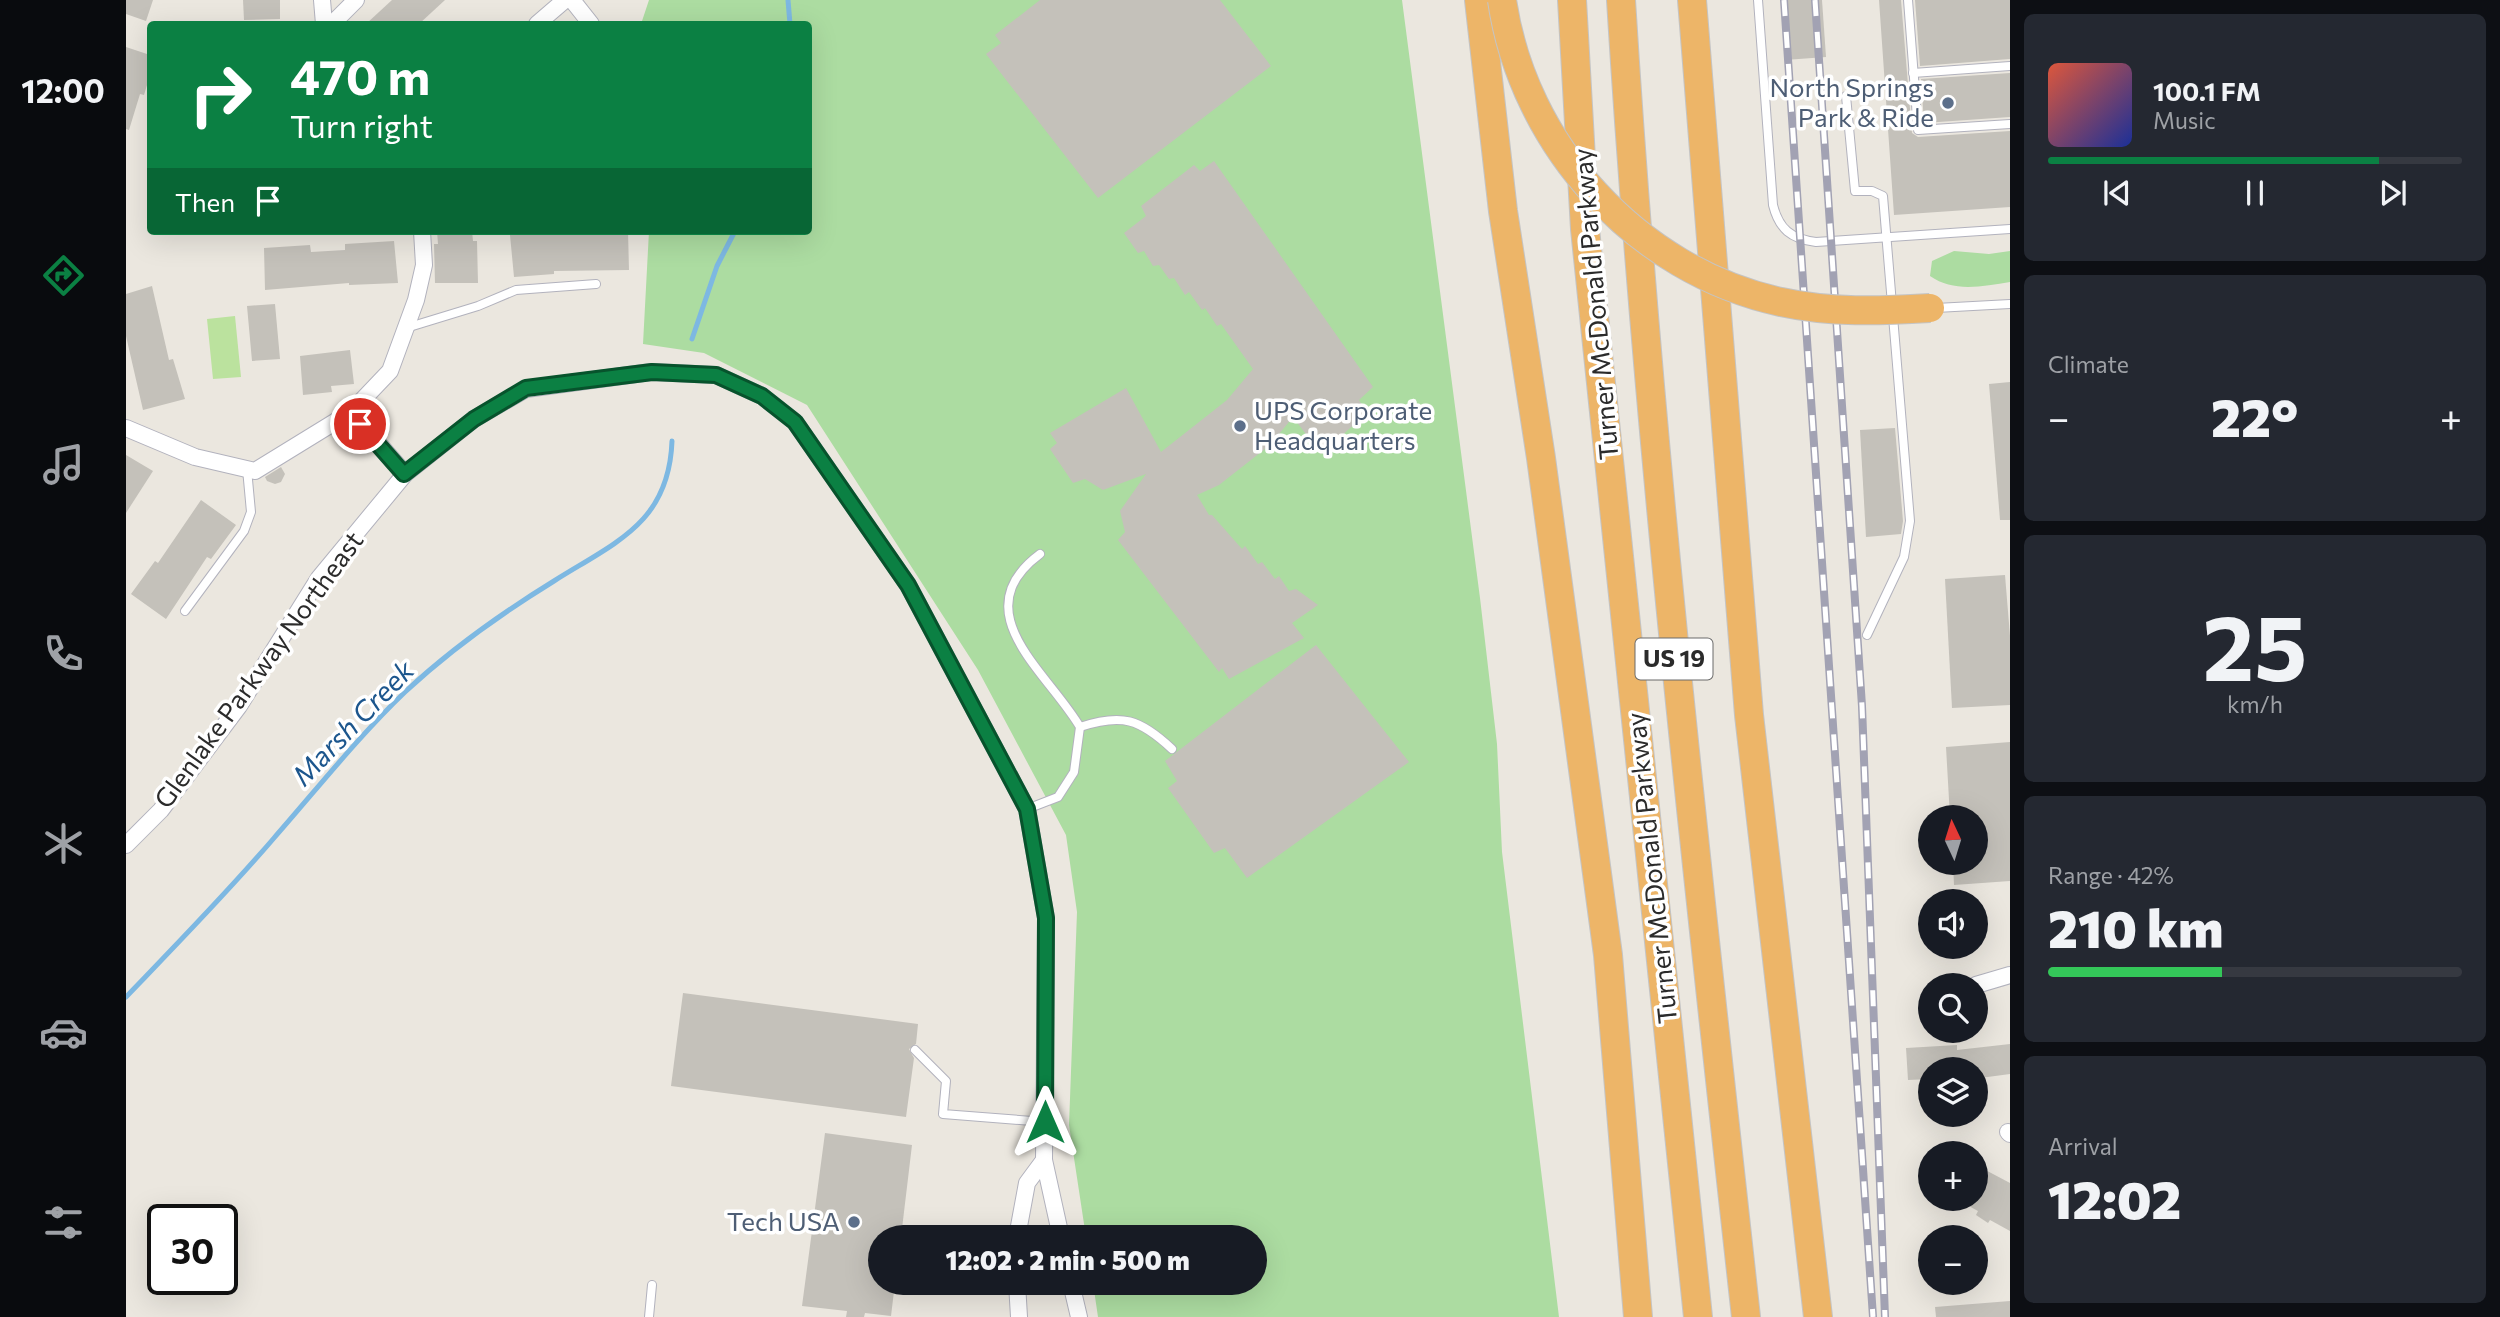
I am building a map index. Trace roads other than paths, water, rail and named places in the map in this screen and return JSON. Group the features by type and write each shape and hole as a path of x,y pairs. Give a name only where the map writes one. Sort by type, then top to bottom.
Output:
{"highway":[{"path":"1479,0 1503,211 1541,458 1608,954 1639,1317"},
{"path":"1502,0 1525,85 1546,127 1600,198 1647,240 1708,277 1779,302 1852,311 1930,308"},
{"name":"Turner McDonald Parkway","path":"1572,0 1585,229 1698,1317"},
{"name":"Turner McDonald Parkway","path":"1621,0 1637,245 1672,640 1746,1317"},
{"path":"1692,0 1749,715 1818,1317"}],"street":[{"path":"322,0 324,21"},
{"path":"335,21 356,0"},
{"path":"540,21 565,0"},
{"path":"572,0 589,21"},
{"path":"126,428 195,457 255,471 351,412 390,371 406,328 424,265 422,235"},
{"name":"Glenlake Parkway Northeast","path":"126,845 180,786 239,706 319,578 404,474 474,419 526,388 652,372 716,375 762,396 795,422 908,585 1027,809 1046,918 1044,1160 1058,1225"},
{"path":"351,412 404,474"},
{"path":"1988,981 2010,975"},
{"path":"1019,1225 1027,1183 1044,1160"},
{"path":"1018,1295 1019,1317"},
{"path":"1074,1295 1079,1317"}],"lane":[{"path":"1758,0 1773,205 1776,219 1786,232 1799,240 1887,239 2010,229"},
{"path":"1908,0 1918,130 2010,124"},
{"path":"1913,73 2010,66"},
{"path":"1846,96 1855,191 1872,191 1883,196 1910,522 1904,556 1867,635"},
{"path":"406,328 478,306 516,290 596,284"},
{"path":"1930,308 2010,304"},
{"path":"185,611 244,531 251,512 247,469"},
{"path":"1027,809 1058,797 1069,780 1074,772 1080,727 1015,638 1008,618 1015,580 1040,554"},
{"path":"1080,727 1106,718 1129,720 1153,731 1172,749"},
{"path":"915,1050 946,1082 943,1114 1045,1122"},
{"path":"649,1317 652,1285"}],"waterway":[{"name":"Marsh Creek","path":"788,0 790,21"},
{"name":"Marsh Creek","path":"692,339 717,266 733,235"},
{"name":"Marsh Creek","path":"126,997 238,879 354,745 405,692 440,661 496,619 618,541 635,527 650,511 661,492 669,469 672,441"}],"railway":[{"path":"1784,0 1873,1317"},
{"path":"1815,0 1862,706 1885,1317"}],"place":[{"name":"North Springs Park & Ride","path":"1948,103"},
{"name":"UPS Corporate Headquarters","path":"1240,426"},
{"name":"Tech USA","path":"854,1222"}]}
